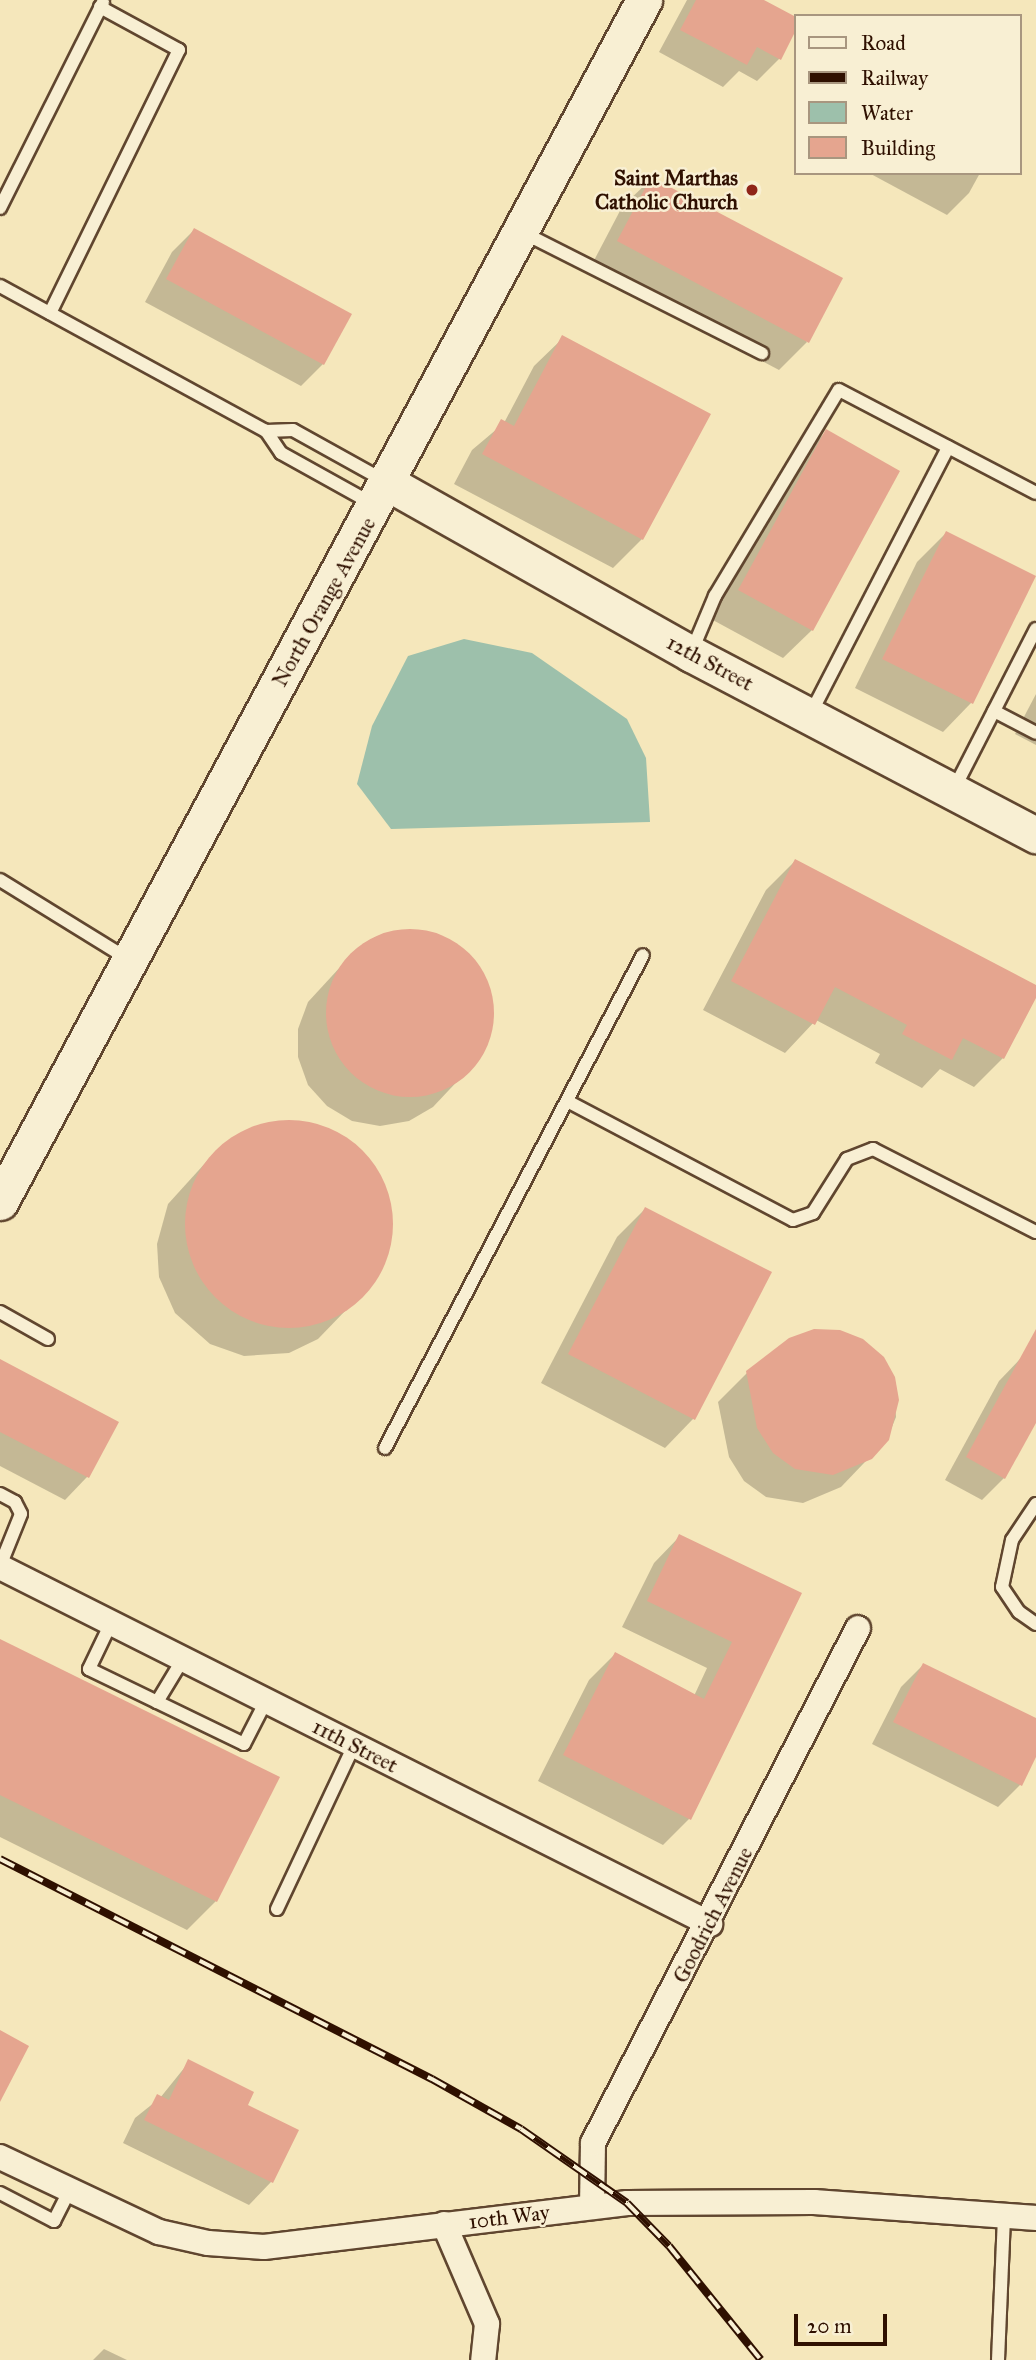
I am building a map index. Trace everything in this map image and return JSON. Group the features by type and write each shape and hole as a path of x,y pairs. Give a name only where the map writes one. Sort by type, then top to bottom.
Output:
{"street":[{"name":"North Orange Avenue","path":"0,1202 382,494 644,0"},
{"name":"12th Street","path":"382,494 1036,835"},
{"name":"11th Street","path":"0,1566 710,1923"},
{"name":"Goodrich Avenue","path":"593,2207 593,2143 710,1923 858,1628"},
{"name":"10th Way","path":"0,2157 69,2192 159,2232 208,2243 264,2246 593,2207 814,2202 1036,2218"},
{"path":"444,2224 487,2324 483,2360"}],"lane":[{"path":"0,208 102,4 179,50 50,313"},
{"path":"522,232 762,353"},
{"path":"0,286 266,431 281,453 382,494"},
{"path":"691,653 715,596 839,390 1036,493"},
{"path":"266,431 293,430 382,494"},
{"path":"810,716 948,447"},
{"path":"953,791 1036,629"},
{"path":"994,711 1036,733"},
{"path":"0,880 129,960"},
{"path":"385,1448 569,1102 643,956"},
{"path":"569,1102 793,1220 813,1213 847,1158 873,1149 1036,1232"},
{"path":"0,1312 48,1339"},
{"path":"0,1494 15,1502 21,1514 0,1566"},
{"path":"1036,1504 1012,1540 1002,1587 1018,1612 1036,1624"},
{"path":"111,1623 89,1669 244,1744 266,1701"},
{"path":"157,1702 183,1659"},
{"path":"276,1909 354,1745"},
{"path":"0,2193 54,2221 69,2192"},
{"path":"998,2360 1004,2216"}],"water":[{"path":"464,639 532,653 627,719 646,758 650,822 391,829 357,784 372,726 408,656"}],"building":[{"path":"696,0 764,0 794,16 794,34 781,60 757,47 747,65 680,30"},
{"path":"651,177 843,278 809,343 617,241"},
{"path":"194,228 352,314 324,365 166,279"},
{"path":"562,335 711,414 643,540 482,454 501,419 514,426"},
{"path":"826,429 900,471 813,631 738,590"},
{"path":"946,531 1036,576 973,704 882,659"},
{"path":"795,859 1036,985 1036,998 1004,1059 963,1038 952,1060 902,1034 907,1025 835,987 815,1025 731,981"},
{"path":"410,929 442,935 469,954 488,981 494,1013 488,1045 469,1072 442,1091 410,1097 378,1091 351,1072 332,1045 326,1013 332,981 351,954 378,935"},
{"path":"289,1120 329,1128 362,1151 385,1184 393,1224 385,1264 362,1297 329,1320 289,1328 249,1320 216,1297 193,1264 185,1224 193,1184 216,1151 249,1128"},
{"path":"645,1207 772,1272 695,1420 568,1354"},
{"path":"814,1329 840,1330 863,1339 884,1357 895,1377 899,1400 889,1440 872,1459 833,1475 795,1469 773,1453 757,1428 746,1371 789,1338"},
{"path":"1036,1329 1036,1423 1005,1479 966,1457"},
{"path":"0,1359 119,1422 89,1478 0,1432"},
{"path":"679,1534 802,1593 691,1820 563,1755 615,1652 704,1699 732,1642 647,1601"},
{"path":"0,1639 280,1777 217,1902 0,1795"},
{"path":"923,1663 1036,1718 1036,1757 1022,1786 893,1722"},
{"path":"0,2030 29,2046 0,2102"},
{"path":"188,2059 254,2092 248,2105 299,2130 273,2183 144,2120 157,2094 169,2100"}],"railway":[{"path":"0,1859 432,2079 521,2129 627,2203 669,2246 761,2360"}],"place":[{"name":"Saint Marthas Catholic Church","path":"752,190"}]}
